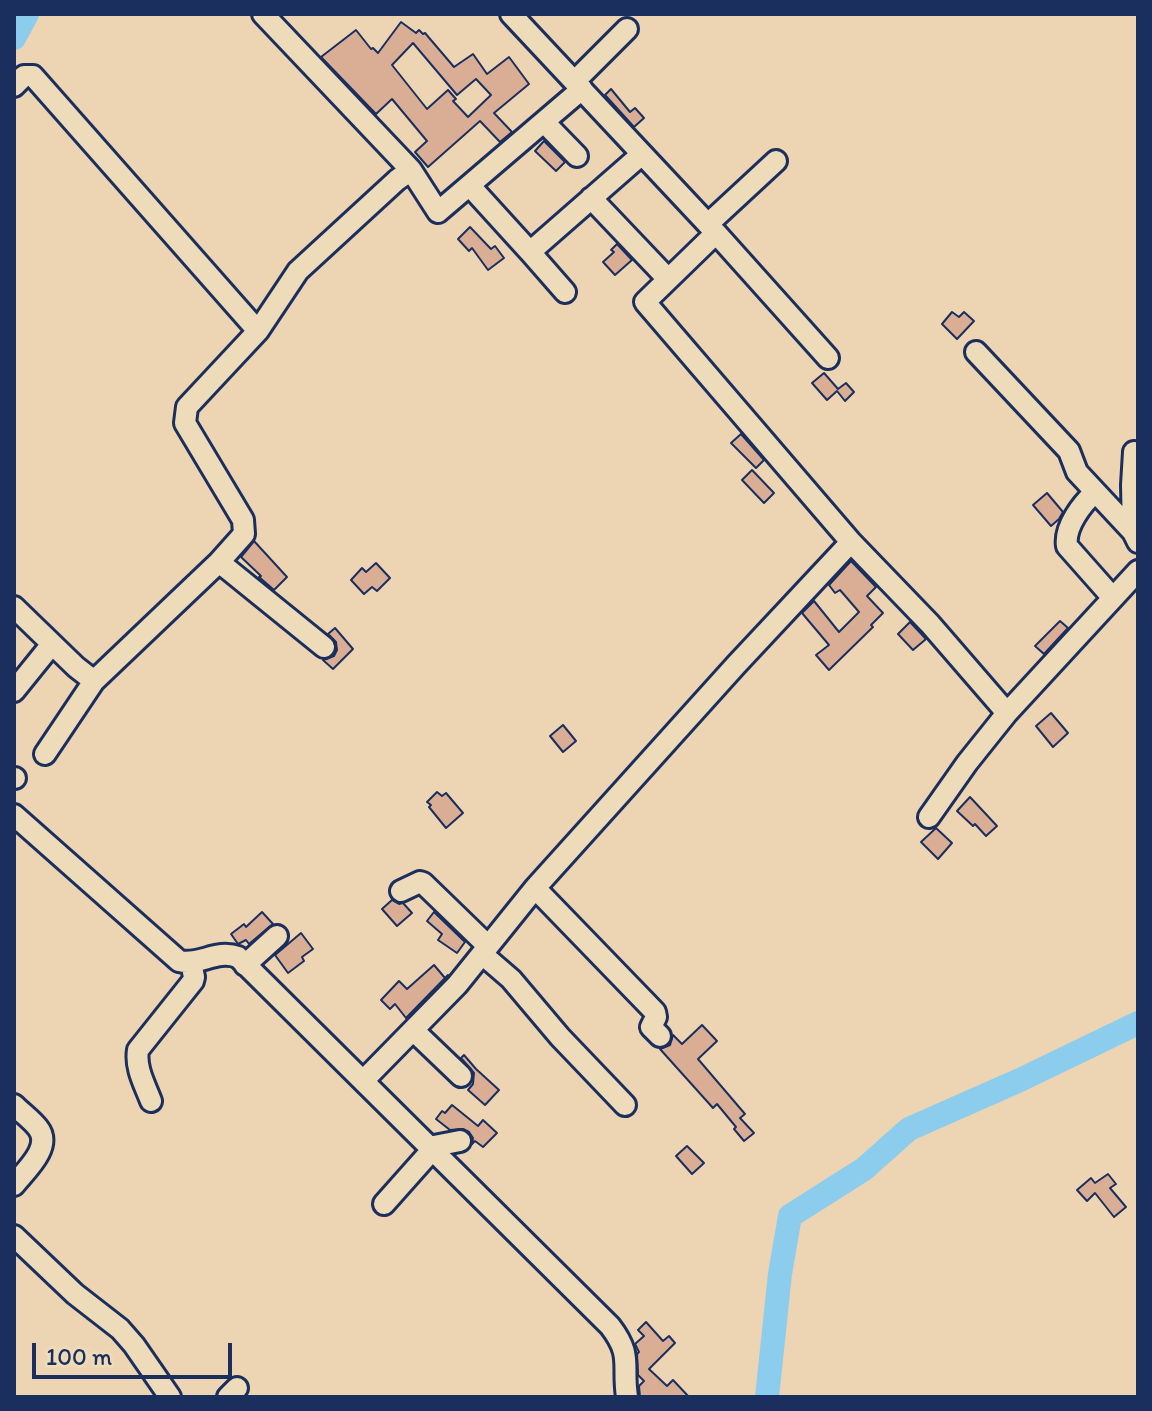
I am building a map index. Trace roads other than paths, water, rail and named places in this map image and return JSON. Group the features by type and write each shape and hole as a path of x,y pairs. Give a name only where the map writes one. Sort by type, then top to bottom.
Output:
{"street":[{"path":"263,14 411,170 438,212 544,122 627,29"},
{"path":"511,14 712,228 828,358"},
{"path":"14,86 24,76 33,76 258,331"},
{"path":"544,122 577,156"},
{"path":"530,252 642,154"},
{"path":"776,161 645,302 851,542 930,624 1007,713"},
{"path":"45,754 94,681 219,562 244,534 243,520 185,423 187,407 258,331 298,271 411,170"},
{"path":"470,186 565,292"},
{"path":"591,198 668,279"},
{"path":"976,352 1069,451 1077,472 1136,537"},
{"path":"1134,452 1132,485 1136,537"},
{"path":"1095,492 1078,511 1066,539 1067,546 1113,598"},
{"path":"363,1081 457,985 535,888 851,542"},
{"path":"219,562 324,647"},
{"path":"929,817 1007,713 1138,571"},
{"path":"14,607 94,681"},
{"path":"14,691 52,644"},
{"path":"14,815 179,961 191,962 219,954 238,957 610,1326 622,1341 626,1355 627,1397"},
{"path":"401,891 423,883 625,1105"},
{"path":"535,888 655,1012 651,1027 660,1036"},
{"path":"245,965 277,936"},
{"path":"151,1101 138,1068 138,1050 193,981 191,962"},
{"path":"413,1030 461,1076"},
{"path":"14,1105 41,1131 43,1142 40,1151 14,1185"},
{"path":"384,1204 430,1149 460,1141"},
{"path":"14,1236 75,1294 120,1329 170,1397"}],"waterway":[{"path":"14,38 27,14"},
{"path":"767,1397 780,1274 790,1216 864,1169 909,1129 1138,1023"}]}
